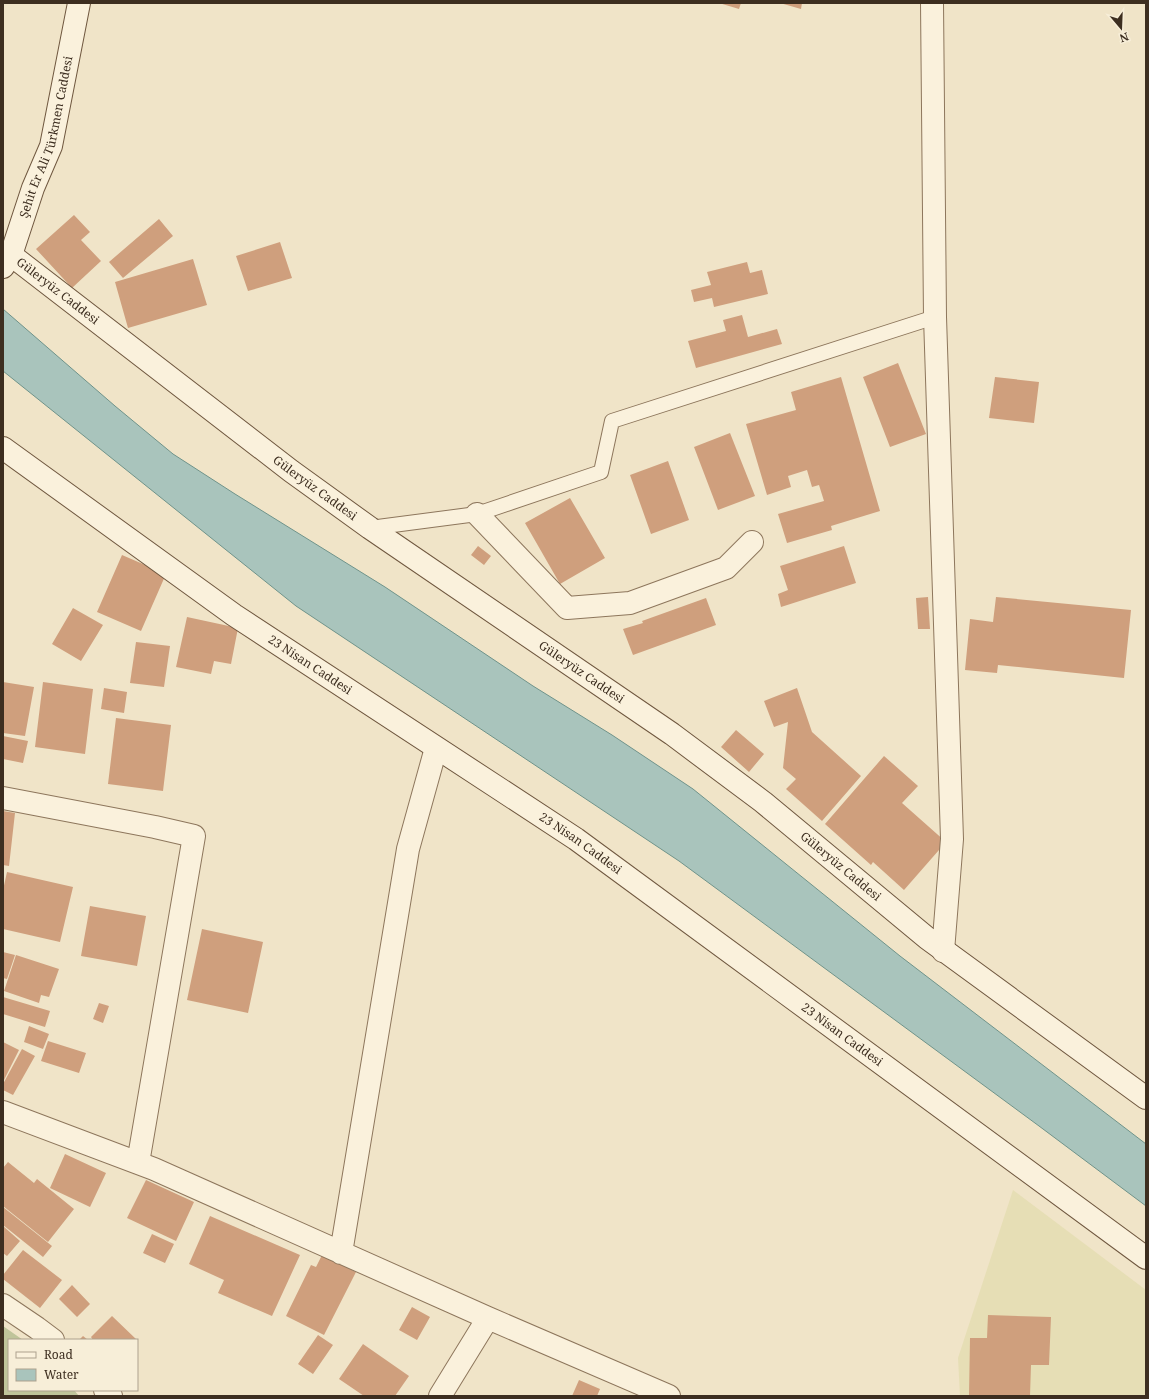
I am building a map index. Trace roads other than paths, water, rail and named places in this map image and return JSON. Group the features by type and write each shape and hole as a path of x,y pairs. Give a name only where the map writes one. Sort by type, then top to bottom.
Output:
{"street":[{"name":"Şehit Er Ali Türkmen Caddesi","path":"7,261 50,146 79,3"},
{"path":"932,3 936,317 952,839 943,951"},
{"name":"Güleryüz Caddesi","path":"7,261 370,528 672,734 763,802 943,951 1146,1098"},
{"name":"23 Nisan Caddesi","path":"3,448 234,615 576,839 1146,1258"},
{"path":"477,514 567,608 630,603 726,568 752,542"},
{"path":"341,1252 408,849 436,748"},
{"path":"3,798 155,827 194,836 138,1163"},
{"path":"3,1112 154,1169 488,1318 669,1396"},
{"path":"3,1306 52,1339"},
{"path":"440,1396 488,1318"}],"lane":[{"path":"370,528 477,514 601,472 612,421 936,317"}],"water":[{"path":"3,309 173,454 385,587 533,686 612,735 693,789 900,956 1146,1144 1146,1206 679,861 296,606 3,371"}]}
